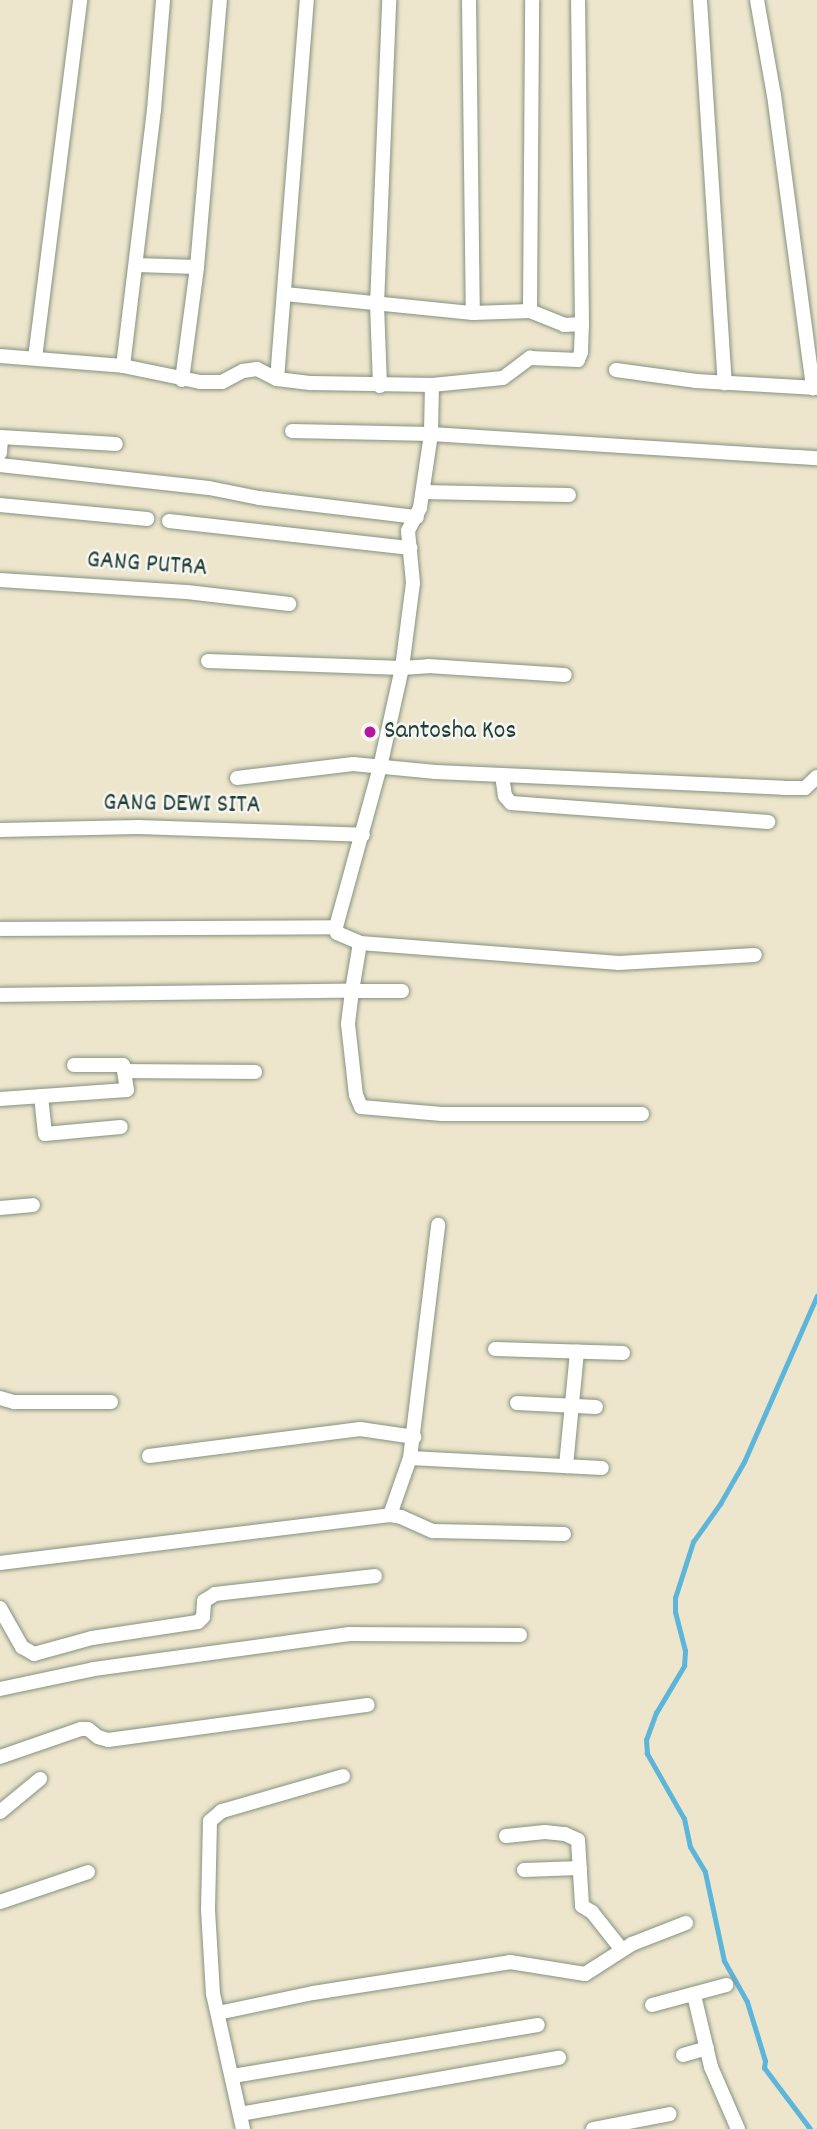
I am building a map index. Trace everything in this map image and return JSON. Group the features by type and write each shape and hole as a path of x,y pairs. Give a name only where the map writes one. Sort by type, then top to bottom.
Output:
{"street":[{"path":"35,358 80,0"},
{"path":"122,366 136,265 163,0"},
{"path":"183,380 197,267 220,0"},
{"path":"277,379 307,0"},
{"path":"380,386 377,305 389,0"},
{"path":"469,0 473,313"},
{"path":"530,312 532,0"},
{"path":"0,356 122,366 183,380 215,383 250,369 277,379 380,386 432,385 503,378 530,358 578,360 582,324 578,0"},
{"path":"701,0 725,383"},
{"path":"616,370 725,383 815,388 774,95 757,0"},
{"path":"136,265 197,267"},
{"path":"285,294 473,313 530,312 564,325 582,324"},
{"path":"432,385 431,434 423,492 417,517 408,527 413,583 402,668 363,835 336,927 341,937 360,943 619,963 755,955"},
{"path":"292,431 431,434 817,458"},
{"path":"0,453 1,437 116,444"},
{"path":"0,465 209,488 259,498 417,517"},
{"path":"423,492 569,495"},
{"path":"0,505 147,519"},
{"path":"169,521 410,548"},
{"name":"GANG PUTRA","path":"0,580 187,592 289,604"},
{"path":"208,661 402,668 428,666 565,675"},
{"path":"237,778 353,764 502,775 796,788 811,785 817,777"},
{"path":"502,775 505,796 511,803 768,822"},
{"name":"GANG DEWI SITA","path":"0,830 138,827 363,835"},
{"path":"0,929 336,927"},
{"path":"360,943 348,1024 356,1095 361,1107 442,1114 642,1114"},
{"path":"0,995 402,991"},
{"path":"0,1099 124,1091 127,1088 123,1065 74,1065"},
{"path":"125,1071 255,1072"},
{"path":"41,1096 46,1134 121,1127"},
{"path":"0,1208 33,1205"},
{"path":"390,1516 410,1458 414,1437 439,1225"},
{"path":"495,1349 623,1353"},
{"path":"566,1466 577,1352"},
{"path":"0,1398 13,1402 111,1402"},
{"path":"517,1403 596,1407"},
{"path":"149,1456 360,1429 414,1437"},
{"path":"410,1458 602,1468"},
{"path":"0,1563 390,1516 401,1517 433,1531 564,1534"},
{"path":"0,1608 22,1647 34,1654 92,1638 198,1622 203,1617 204,1601 215,1594 375,1576"},
{"path":"0,1689 94,1669 350,1634 520,1635"},
{"path":"0,1757 81,1729 89,1728 98,1737 108,1740 368,1705"},
{"path":"243,2129 213,1994 208,1909 210,1821 222,1811 344,1776"},
{"path":"0,1812 40,1779"},
{"path":"506,1836 545,1832 573,1836 580,1844 582,1906 592,1912 622,1950"},
{"path":"524,1870 580,1868"},
{"path":"0,1902 88,1872"},
{"path":"218,2013 313,1993 510,1962 585,1974 622,1950 686,1923"},
{"path":"652,2005 726,1985"},
{"path":"694,1995 711,2067 738,2129"},
{"path":"233,2076 538,2025"},
{"path":"683,2055 707,2048"},
{"path":"240,2113 559,2057"},
{"path":"593,2129 638,2125 670,2113"}],"waterway":[{"path":"810,2129 764,2068 765,2061 747,2002 724,1961 705,1872 690,1847 684,1819 647,1754 646,1740 656,1713 684,1666 685,1651 675,1612 675,1598 693,1542 720,1504 744,1462 817,1296"}],"place":[{"name":"Santosha Kos","path":"370,732"}]}
